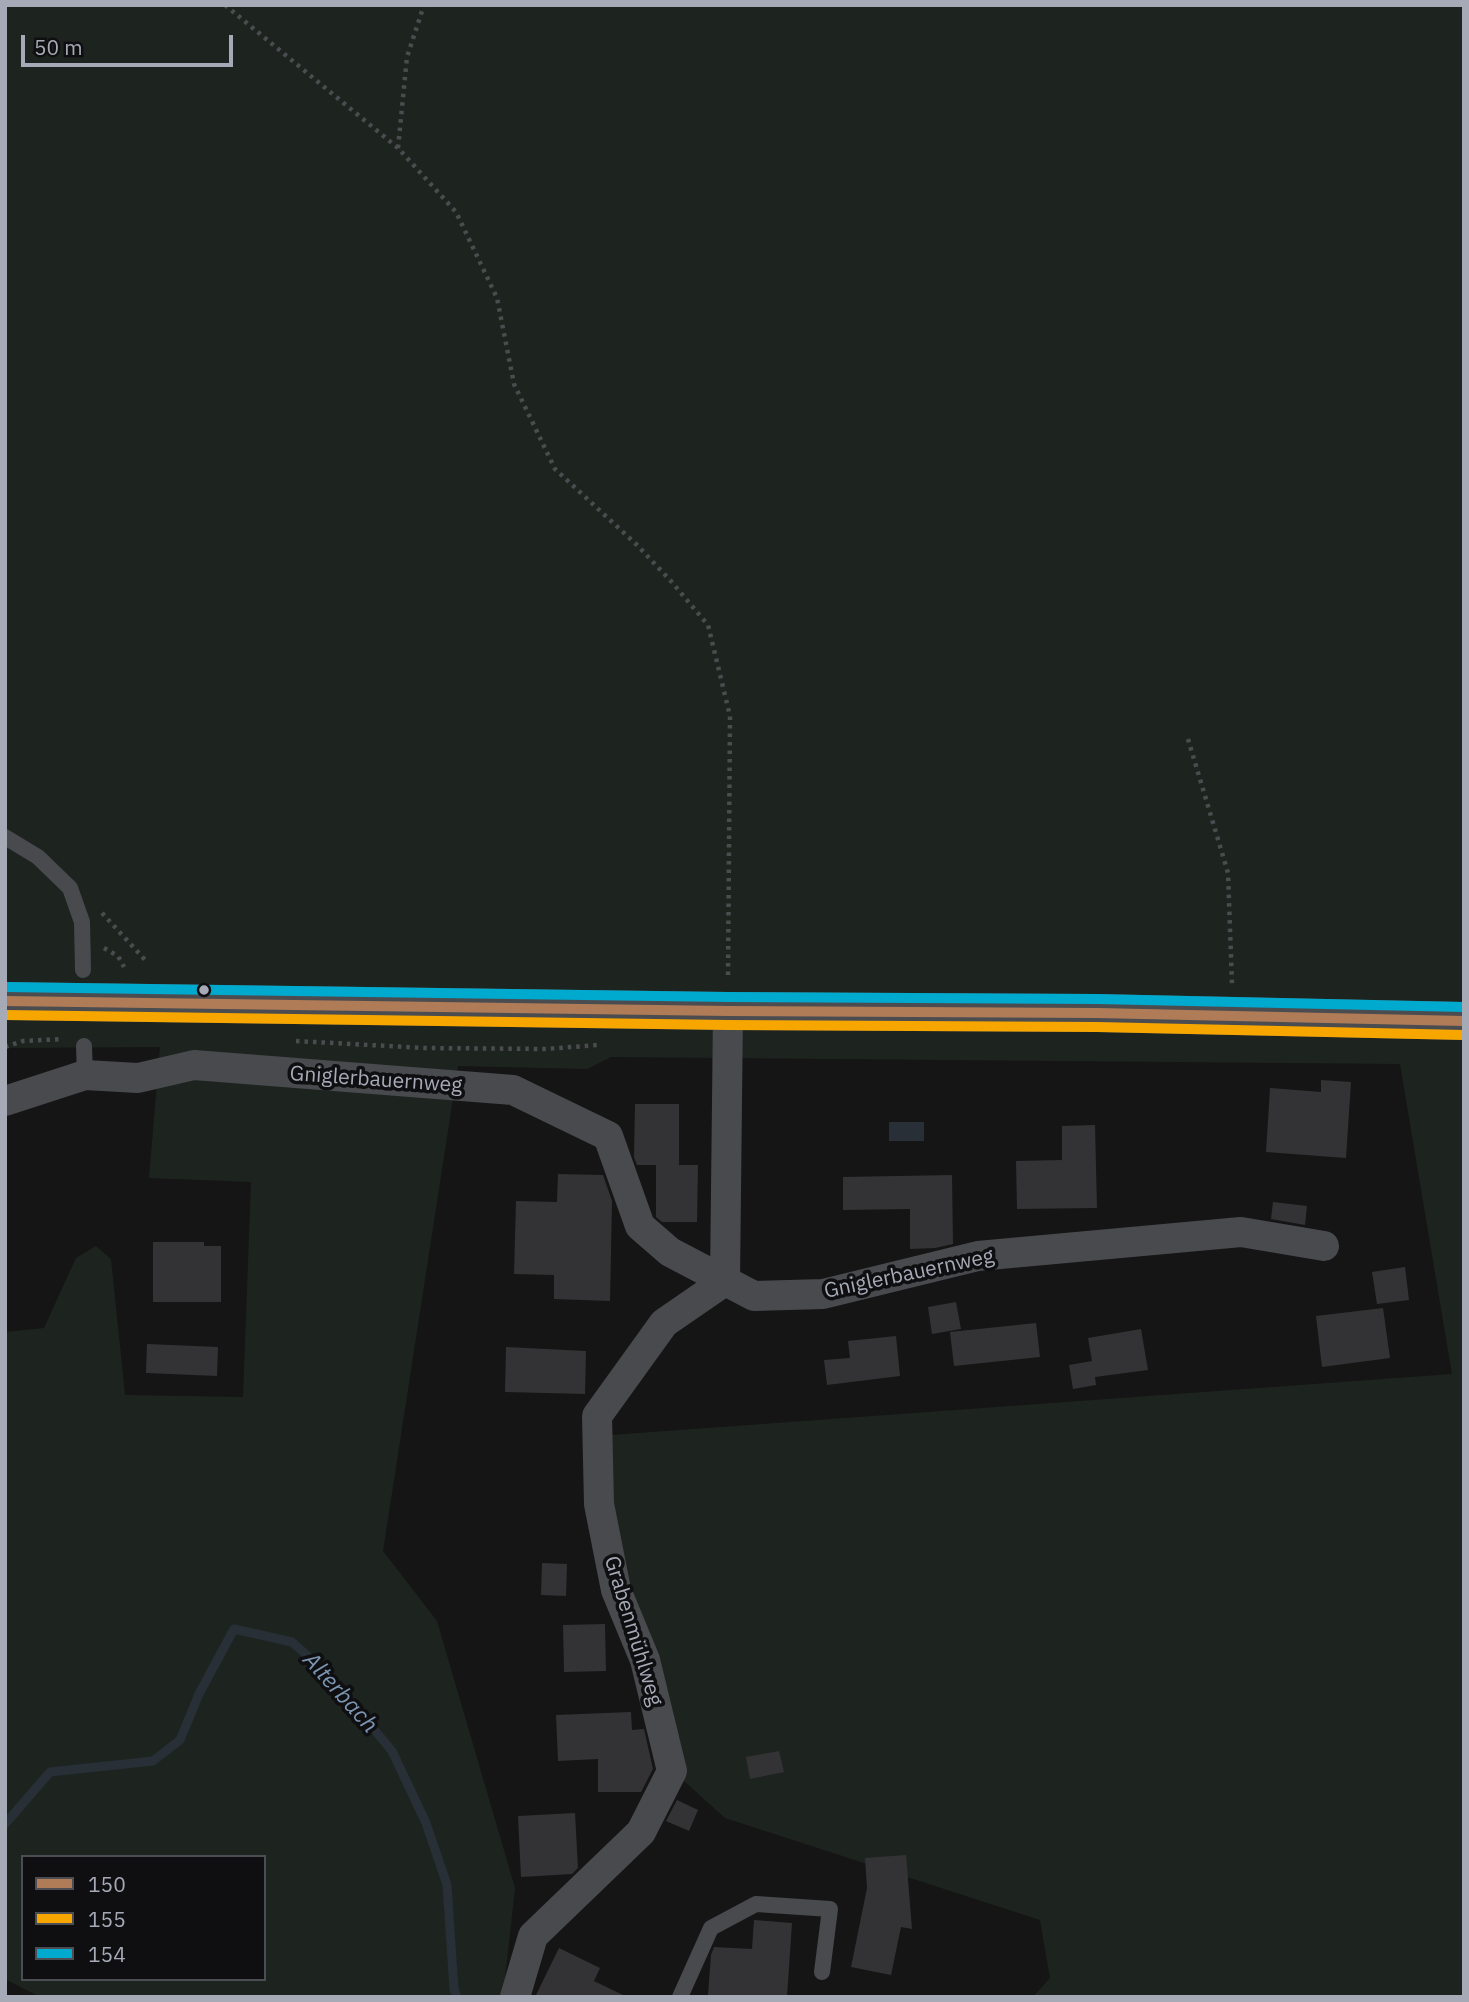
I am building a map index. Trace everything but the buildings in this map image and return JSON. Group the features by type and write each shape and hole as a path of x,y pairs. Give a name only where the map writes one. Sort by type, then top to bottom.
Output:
{"main road":[{"path":"5,1001 1097,1013 1464,1021"}],"street":[{"path":"725,1281 728,1011"},
{"name":"Gniglerbauernweg","path":"5,1101 85,1060 138,1078 194,1065 513,1090 608,1136 640,1226 670,1252 754,1296 823,1294 978,1256 1241,1231 1324,1246"},
{"name":"Grabenmühlweg","path":"515,1997 533,1936 641,1832 672,1771 645,1660 616,1590 599,1504 597,1416 664,1323 725,1281"}],"lane":[{"path":"5,837 38,857 70,888 82,922 83,970"},
{"path":"680,1997 711,1928 756,1904 830,1909 822,1972"}],"path":[{"path":"225,5 398,148 456,212 497,298 514,384 555,469 638,545 708,625 730,716 728,1011"},
{"path":"398,148 407,57 424,5"},
{"path":"1188,739 1228,873 1233,1017"},
{"path":"70,888 81,889 147,962"},
{"path":"5,1047 23,1041 64,1039"},
{"path":"293,1041 425,1048 546,1049 607,1044"}],"shaded area":[{"path":"5,5 1464,5 1464,1997 1033,1997 1050,1978 1040,1920 725,1818 684,1781 667,1688 614,1555 611,1435 1452,1374 1400,1064 611,1057 587,1069 458,1066 383,1551 437,1621 515,1888 503,1997 40,1997 5,1979 5,1332 44,1328 76,1258 96,1246 111,1259 125,1395 243,1397 251,1182 149,1178 160,1047 5,1048"},
{"path":"889,1122 924,1122 924,1141 889,1141"}],"waterway":[{"name":"Alterbach","path":"5,1824 50,1772 153,1761 180,1740 199,1694 234,1629 292,1642 329,1675 392,1751 426,1823 447,1885 454,1989 457,1997"}],"transit line":[{"name":"154","path":"5,987 1097,999 1464,1007"},
{"name":"150","path":"5,1001 1097,1013 1464,1021"},
{"name":"155","path":"5,1015 1097,1027 1464,1035"}]}
